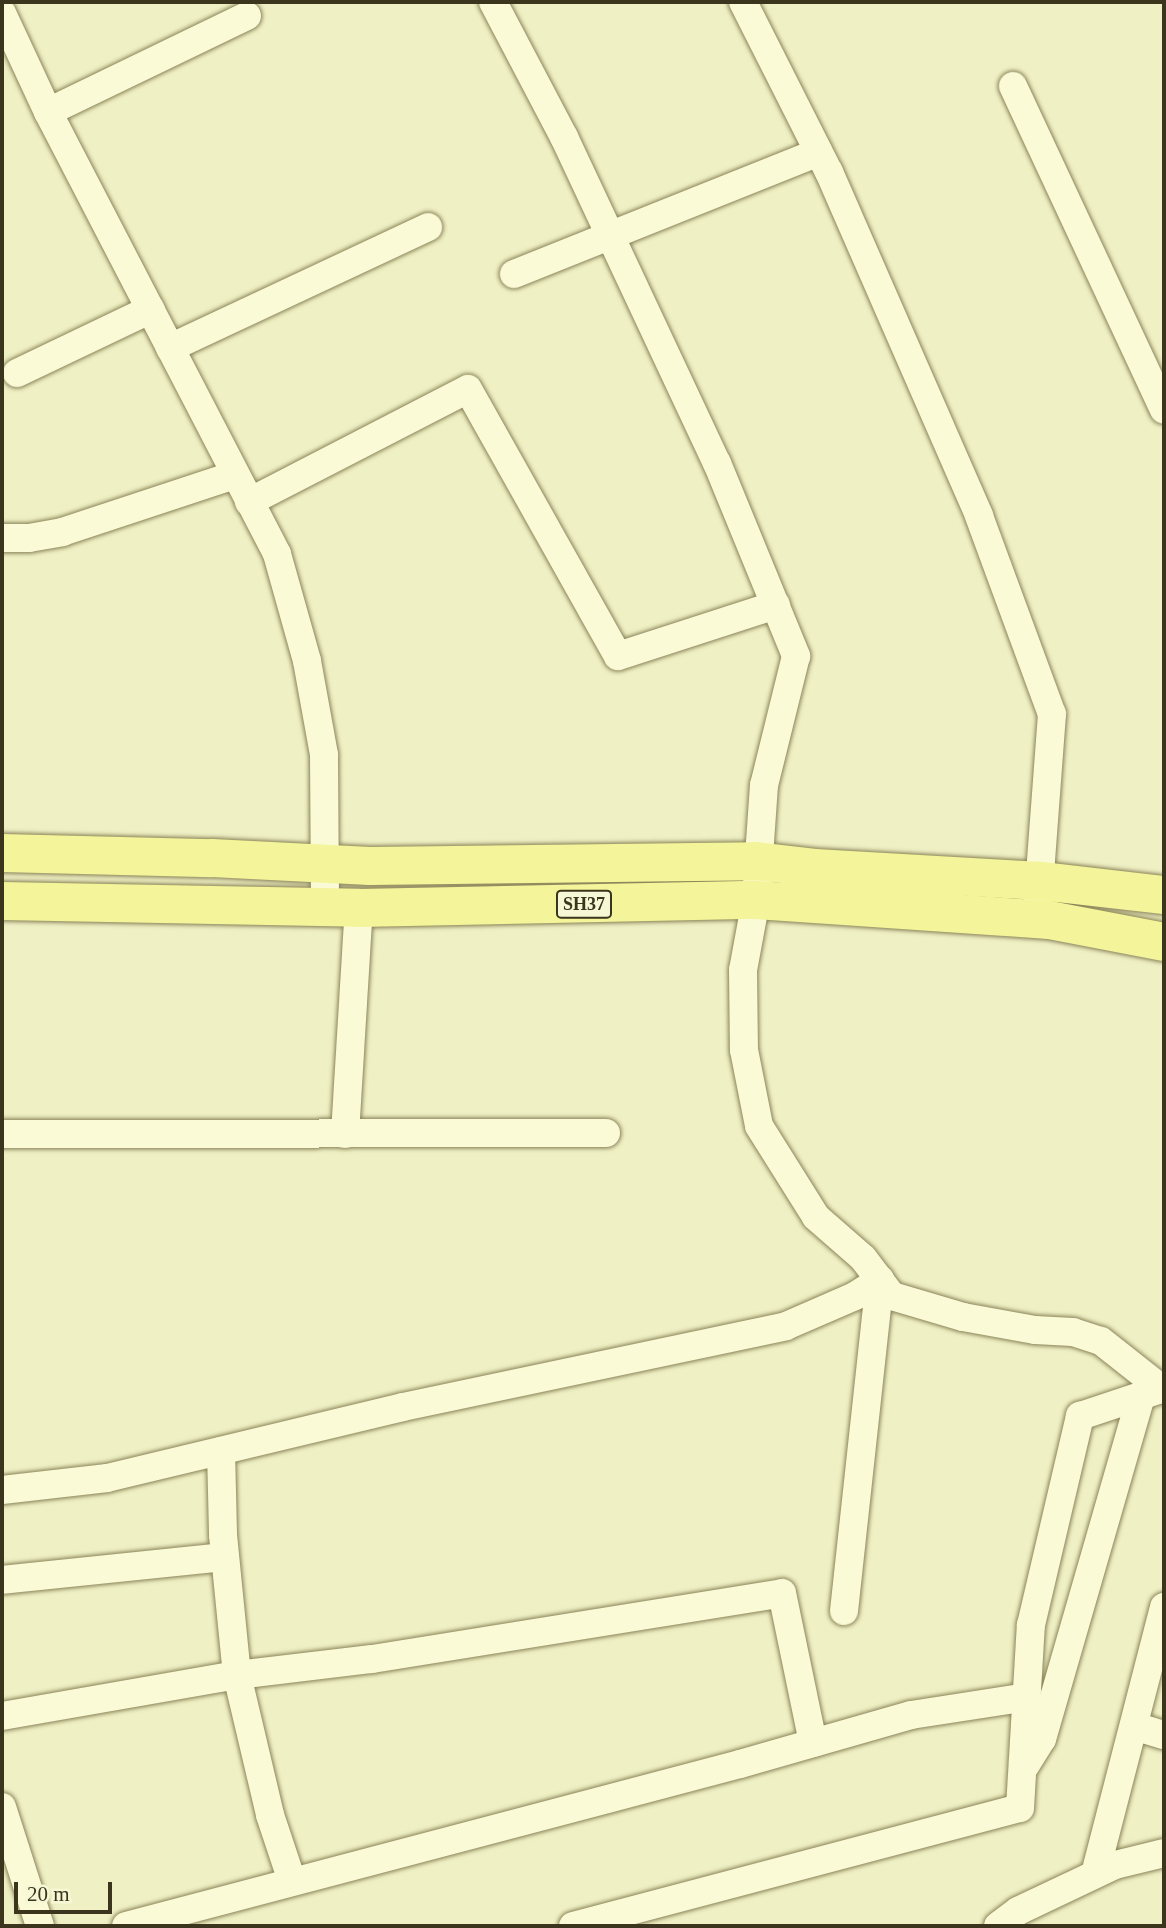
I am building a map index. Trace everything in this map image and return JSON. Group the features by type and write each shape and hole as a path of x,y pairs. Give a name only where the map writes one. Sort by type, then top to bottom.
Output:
{"main road":[{"name":"SH37","path":"2,853 370,866 757,861 815,869 1041,881 1164,895"},
{"name":"SH37","path":"2,901 342,908 756,900 1036,920 1164,942"}],"street":[{"path":"493,2 564,137 717,463 796,656 764,785 756,900 743,983 744,1050 759,1126 816,1217 863,1258 892,1296 963,1317 1035,1330 1073,1332 1101,1341 1156,1391"},
{"path":"743,2 819,152 979,516 1052,714 1036,920"},
{"path":"2,13 48,112 277,554 307,661 324,755 323,863 342,908 345,1134"},
{"path":"48,112 247,16"},
{"path":"1013,86 1164,410"},
{"path":"514,274 819,152"},
{"path":"170,348 428,228"},
{"path":"17,373 151,309"},
{"path":"249,502 468,389 618,656 776,606"},
{"path":"2,538 29,538 62,531 234,475"},
{"path":"2,1134 606,1133"},
{"path":"2,1490 107,1478 429,1402 786,1326 855,1296 880,1280"},
{"path":"844,1611 880,1280"},
{"path":"573,1926 1020,1808 1031,1625 1080,1416 1156,1391"},
{"path":"1022,1770 1042,1739 1156,1391"},
{"path":"221,1451 225,1557 237,1675 270,1815 292,1881"},
{"path":"2,1580 225,1557"},
{"path":"2,1716 237,1675 373,1659 782,1593 813,1743"},
{"path":"1095,1874 1163,1622"},
{"path":"126,1926 911,1715 1027,1697"},
{"path":"1135,1726 1164,1735"},
{"path":"2,1807 40,1926"},
{"path":"998,1926 1018,1911 1115,1865 1164,1853"}]}
